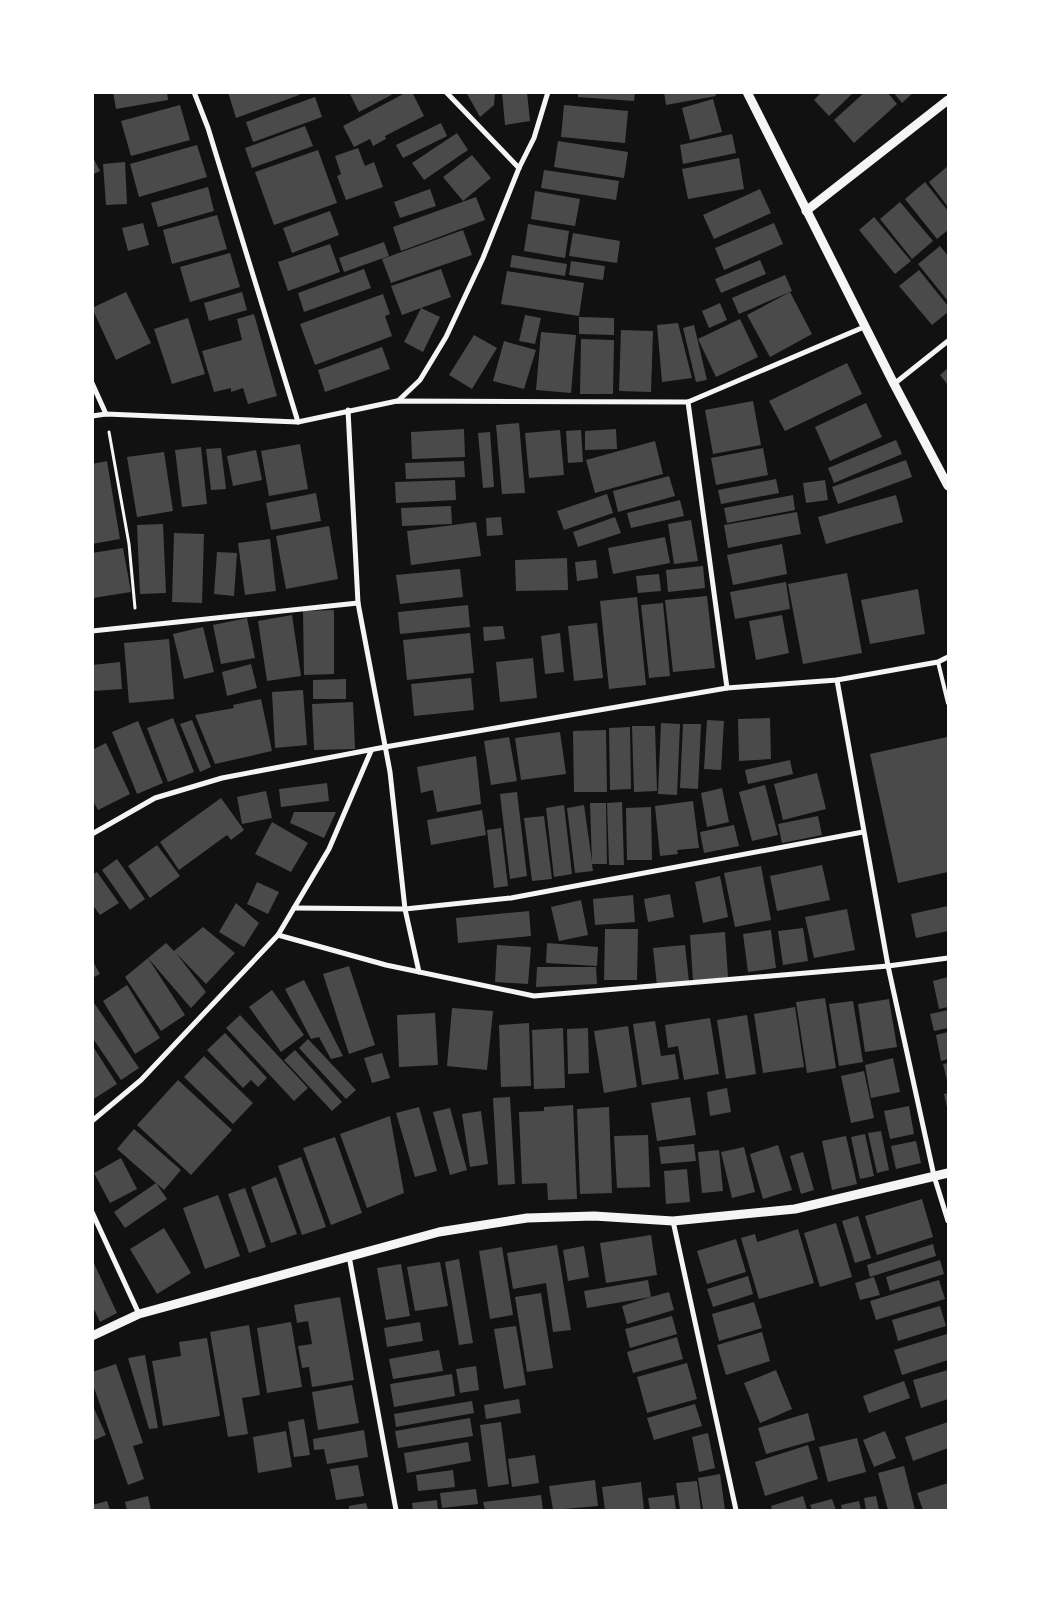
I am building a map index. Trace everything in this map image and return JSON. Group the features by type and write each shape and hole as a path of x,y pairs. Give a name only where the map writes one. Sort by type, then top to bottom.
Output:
{"street":[{"path":"194,92 208,128 298,422"},
{"path":"446,92 519,168"},
{"path":"398,401 420,380 446,337 483,258 519,168 534,138 548,92"},
{"path":"747,92 864,327 948,486"},
{"path":"806,211 948,100"},
{"path":"92,416 106,414 298,422 398,401 688,402 864,327"},
{"path":"894,384 948,341"},
{"path":"92,383 106,414"},
{"path":"688,402 727,688"},
{"path":"348,410 358,603 390,772 404,909 419,972"},
{"path":"92,631 358,603"},
{"path":"92,834 156,798 222,778 384,747 727,688 837,680 938,662 948,657"},
{"path":"837,680 888,966 934,1176 948,1221"},
{"path":"92,1121 141,1080 278,935 329,849 371,750"},
{"path":"294,908 404,909 510,898 863,832"},
{"path":"278,935 419,972 534,996 888,966 948,958"},
{"path":"92,1336 139,1314 439,1232 527,1218 594,1216 674,1221 794,1209 948,1174"},
{"path":"92,1212 139,1314"},
{"path":"674,1221 736,1510"},
{"path":"349,1256 396,1510"}],"lane":[{"path":"938,662 948,703"}],"path":[{"path":"106,414 129,544 137,626"}],"building":[{"path":"113,92 167,92 168,100 116,109"},
{"path":"228,92 298,92 299,95 236,118"},
{"path":"349,92 397,92 359,112"},
{"path":"407,92 412,92 424,116 385,136 386,139 373,146 370,139 354,147 343,126"},
{"path":"466,92 495,92 494,105 480,117"},
{"path":"502,92 527,92 530,121 505,125"},
{"path":"578,92 635,92 634,101 578,97"},
{"path":"664,92 715,92 716,96 666,105"},
{"path":"822,92 854,92 829,116 814,100"},
{"path":"865,92 887,92 897,104 854,143 834,120"},
{"path":"893,92 914,92 902,103"},
{"path":"315,97 322,117 253,142 246,122"},
{"path":"713,99 722,132 690,140 682,108"},
{"path":"180,105 190,140 131,156 121,121"},
{"path":"564,105 628,111 625,143 561,137"},
{"path":"441,123 447,136 403,158 396,145"},
{"path":"305,126 313,146 252,168 245,148"},
{"path":"457,133 468,150 424,180 412,163"},
{"path":"732,134 736,153 683,164 680,145"},
{"path":"558,141 628,152 624,178 554,167"},
{"path":"197,145 207,177 139,197 130,164"},
{"path":"358,148 365,166 374,162 383,187 346,200 337,176 341,174 335,156"},
{"path":"318,150 337,203 274,225 255,172"},
{"path":"472,155 491,178 463,201 443,177"},
{"path":"92,156 100,171 92,175"},
{"path":"739,158 744,189 688,199 682,169"},
{"path":"125,162 127,204 106,205 103,164"},
{"path":"948,166 948,207 929,182"},
{"path":"544,170 619,181 616,200 541,188"},
{"path":"925,182 948,211 948,230 937,239 905,199"},
{"path":"208,187 214,211 158,227 151,203"},
{"path":"430,189 436,206 400,218 394,202"},
{"path":"760,189 771,213 714,239 703,215"},
{"path":"535,191 580,199 575,226 531,219"},
{"path":"476,197 485,220 401,251 393,227"},
{"path":"900,202 933,241 912,259 880,219"},
{"path":"330,211 339,235 292,253 283,228"},
{"path":"217,215 227,249 172,264 163,230"},
{"path":"874,217 911,261 895,274 859,230"},
{"path":"143,223 149,245 128,251 122,228"},
{"path":"774,223 783,244 724,270 715,248"},
{"path":"528,224 569,231 565,258 524,251"},
{"path":"463,230 472,255 391,283 382,259"},
{"path":"573,233 620,241 617,263 569,256"},
{"path":"384,242 389,256 344,272 339,258"},
{"path":"330,244 340,272 288,291 278,262"},
{"path":"940,246 948,256 948,301 918,264"},
{"path":"230,253 240,287 190,302 180,267"},
{"path":"512,255 567,264 565,276 510,267"},
{"path":"760,260 766,274 721,293 715,279"},
{"path":"571,261 605,266 603,280 569,275"},
{"path":"364,269 371,288 304,312 298,293"},
{"path":"441,269 451,297 402,315 391,286"},
{"path":"919,270 948,306 948,312 932,325 899,286"},
{"path":"507,271 584,283 579,316 501,304"},
{"path":"785,275 792,291 739,314 732,298"},
{"path":"126,292 151,343 116,360 92,308"},
{"path":"242,292 247,310 209,321 204,303"},
{"path":"790,292 812,334 770,357 747,315"},
{"path":"383,294 390,314 385,316 392,336 315,365 300,324"},
{"path":"720,303 727,320 709,328 702,311"},
{"path":"421,308 440,317 423,352 404,342"},
{"path":"254,314 277,396 248,404 243,388 231,392 231,388 214,392 202,351 242,340 237,319"},
{"path":"525,315 541,318 535,344 519,341"},
{"path":"579,317 614,318 614,335 579,334"},
{"path":"188,318 205,374 172,384 154,329"},
{"path":"740,319 758,357 716,377 698,339"},
{"path":"678,323 692,378 662,382 657,325"},
{"path":"694,325 707,380 696,382 683,328"},
{"path":"621,330 653,331 651,392 619,391"},
{"path":"541,332 576,335 571,393 536,390"},
{"path":"474,335 497,348 472,389 449,375"},
{"path":"581,339 614,340 613,394 580,394"},
{"path":"504,341 536,350 524,389 493,381"},
{"path":"382,347 390,369 325,392 318,370"},
{"path":"847,363 862,394 785,431 769,401"},
{"path":"948,368 948,385 940,375"},
{"path":"753,401 761,445 713,454 705,410"},
{"path":"866,403 882,437 830,461 815,427"},
{"path":"519,423 525,493 502,494 496,425"},
{"path":"464,429 465,457 412,459 411,432"},
{"path":"616,429 617,449 585,450 585,431"},
{"path":"560,430 564,475 529,478 525,433"},
{"path":"581,430 583,462 568,463 566,431"},
{"path":"490,432 494,487 483,488 478,433"},
{"path":"896,440 902,454 834,483 828,468"},
{"path":"655,441 663,474 595,493 586,460"},
{"path":"300,444 308,489 269,496 261,451"},
{"path":"201,447 207,504 182,507 175,450"},
{"path":"221,448 226,489 211,490 206,449"},
{"path":"763,448 768,475 716,485 711,458"},
{"path":"256,450 262,480 233,486 227,456"},
{"path":"164,452 173,511 137,517 127,457"},
{"path":"906,460 912,477 838,504 832,487"},
{"path":"107,461 120,539 92,544 92,464"},
{"path":"464,461 465,477 406,479 405,463"},
{"path":"669,476 675,496 618,512 613,491"},
{"path":"776,479 779,493 721,504 718,490"},
{"path":"455,480 456,500 396,503 395,482"},
{"path":"825,480 828,500 806,503 803,483"},
{"path":"316,493 321,521 271,530 266,503"},
{"path":"607,494 613,513 564,530 557,511"},
{"path":"793,495 795,510 727,523 724,508"},
{"path":"896,495 903,522 826,544 818,517"},
{"path":"680,500 684,516 631,528 627,513"},
{"path":"451,506 452,524 402,526 401,508"},
{"path":"797,512 801,534 728,548 724,525"},
{"path":"501,517 503,535 487,536 486,518"},
{"path":"615,517 621,533 578,547 573,532"},
{"path":"691,520 698,561 674,564 668,524"},
{"path":"476,522 481,556 411,565 407,531"},
{"path":"163,524 166,593 140,594 137,525"},
{"path":"329,526 338,579 286,589 276,536"},
{"path":"174,533 204,534 202,603 172,602"},
{"path":"665,537 670,563 613,574 608,548"},
{"path":"270,539 276,591 245,595 238,543"},
{"path":"782,544 787,574 733,585 727,555"},
{"path":"123,548 131,592 93,598 92,553"},
{"path":"217,552 237,553 234,596 214,594"},
{"path":"567,558 568,590 516,591 515,560"},
{"path":"596,560 598,578 577,581 575,562"},
{"path":"703,566 705,588 668,592 666,570"},
{"path":"460,569 463,597 400,604 396,575"},
{"path":"847,573 862,653 803,664 788,584"},
{"path":"659,574 661,591 638,593 636,576"},
{"path":"786,582 790,609 735,619 730,592"},
{"path":"918,589 925,634 870,644 861,600"},
{"path":"707,596 715,668 673,672 665,600"},
{"path":"637,597 646,685 609,689 600,601"},
{"path":"663,603 670,676 649,678 641,605"},
{"path":"468,605 470,627 400,634 398,612"},
{"path":"334,610 334,674 304,675 303,611"},
{"path":"292,615 301,676 267,681 258,621"},
{"path":"782,615 789,653 756,660 749,621"},
{"path":"247,618 255,658 221,664 213,625"},
{"path":"597,623 603,678 574,681 568,626"},
{"path":"503,626 505,639 484,641 483,627"},
{"path":"203,627 214,672 184,679 173,634"},
{"path":"470,633 474,673 407,680 403,640"},
{"path":"560,633 564,672 545,674 541,636"},
{"path":"169,639 174,699 129,703 124,643"},
{"path":"533,658 537,698 500,702 496,662"},
{"path":"120,662 122,689 93,691 92,665"},
{"path":"251,664 257,688 227,696 222,672"},
{"path":"471,678 474,710 414,716 411,684"},
{"path":"346,679 346,699 313,699 313,680"},
{"path":"303,690 307,745 275,748 272,692"},
{"path":"261,699 272,751 215,764 195,715 234,708 233,705"},
{"path":"353,702 355,749 314,750 312,704"},
{"path":"173,718 194,772 168,782 147,728"},
{"path":"770,718 771,759 739,761 738,719"},
{"path":"192,720 211,767 200,772 180,724"},
{"path":"707,720 724,721 721,770 704,769"},
{"path":"138,721 163,783 137,794 112,732"},
{"path":"661,723 680,724 677,795 658,794"},
{"path":"683,724 701,724 698,789 680,788"},
{"path":"632,726 655,726 657,791 634,792"},
{"path":"630,727 631,789 610,790 609,728"},
{"path":"606,730 607,792 574,792 573,731"},
{"path":"560,732 566,774 521,780 515,738"},
{"path":"509,737 517,781 491,785 484,741"},
{"path":"947,737 948,872 898,883 870,754"},
{"path":"106,743 130,794 98,810 92,799 92,750"},
{"path":"476,756 481,804 437,812 433,790 421,793 417,767"},
{"path":"790,760 793,774 748,784 745,770"},
{"path":"817,773 826,809 783,820 774,784"},
{"path":"327,783 329,801 281,807 279,789"},
{"path":"765,785 778,835 752,841 739,792"},
{"path":"722,788 729,822 707,827 701,793"},
{"path":"266,791 272,818 242,824 237,797"},
{"path":"517,792 527,876 510,879 500,794"},
{"path":"221,798 244,830 231,840 227,835 179,870 160,842"},
{"path":"693,801 699,848 677,850 678,854 660,856 655,806"},
{"path":"622,802 624,865 609,865 607,803"},
{"path":"590,803 606,803 607,864 592,864 593,871 575,873 567,808 584,805 592,862"},
{"path":"564,805 572,874 554,877 546,808"},
{"path":"651,807 652,860 627,860 626,808"},
{"path":"482,810 486,835 431,845 427,820"},
{"path":"294,812 336,812 324,838 290,823"},
{"path":"544,816 552,879 532,881 524,818"},
{"path":"818,816 822,835 782,843 778,824"},
{"path":"272,822 308,843 291,872 255,854"},
{"path":"734,825 739,846 704,853 700,832"},
{"path":"501,828 508,886 494,888 487,830"},
{"path":"157,845 180,876 150,898 128,866"},
{"path":"117,859 145,899 130,910 102,870"},
{"path":"822,865 830,900 777,911 770,876"},
{"path":"761,866 771,920 735,927 724,873"},
{"path":"97,872 119,903 100,915 92,904 92,875"},
{"path":"720,876 728,917 703,923 695,882"},
{"path":"257,882 279,892 268,914 247,904"},
{"path":"670,894 674,917 648,922 644,899"},
{"path":"633,895 635,922 595,925 593,899"},
{"path":"581,900 588,935 559,941 551,907"},
{"path":"236,903 259,923 244,947 219,932"},
{"path":"948,906 948,931 916,938 911,914"},
{"path":"847,909 855,950 814,958 805,917"},
{"path":"529,911 531,936 458,943 456,918"},
{"path":"203,927 235,953 206,984 176,953 206,992 191,1008 148,958 166,943 174,951"},
{"path":"803,928 808,961 783,965 778,931"},
{"path":"605,929 638,929 637,980 604,980"},
{"path":"771,930 776,968 748,972 743,934"},
{"path":"725,932 728,977 693,981 690,935"},
{"path":"547,943 598,947 597,966 546,963"},
{"path":"497,945 531,947 528,984 495,982"},
{"path":"685,945 689,982 657,986 653,948"},
{"path":"148,958 185,1015 161,1031 125,977"},
{"path":"92,960 100,974 92,978"},
{"path":"349,966 375,1045 349,1054 323,974"},
{"path":"537,967 596,967 597,984 536,987"},
{"path":"948,977 948,1007 939,1009 933,981"},
{"path":"304,980 343,1056 331,1059 319,1037 311,1039 285,989"},
{"path":"127,985 160,1038 135,1054 103,1001"},
{"path":"272,990 304,1035 281,1052 249,1007"},
{"path":"825,998 836,1068 807,1073 796,1002"},
{"path":"889,999 897,1047 865,1052 858,1004"},
{"path":"92,1000 139,1068 121,1080 92,1037"},
{"path":"853,1001 863,1062 839,1066 829,1004"},
{"path":"795,1007 804,1067 763,1073 754,1014"},
{"path":"452,1008 493,1011 487,1070 447,1066"},
{"path":"948,1010 948,1028 934,1031 930,1014"},
{"path":"435,1013 438,1065 399,1067 397,1015"},
{"path":"240,1015 308,1088 294,1101 226,1028"},
{"path":"747,1015 756,1074 726,1079 717,1020"},
{"path":"710,1018 719,1074 684,1080 678,1046 668,1048 665,1025"},
{"path":"655,1021 661,1056 675,1054 679,1079 642,1085 633,1024"},
{"path":"529,1023 531,1086 501,1087 499,1025"},
{"path":"628,1026 637,1087 604,1093 594,1031"},
{"path":"563,1028 565,1088 534,1089 532,1030"},
{"path":"588,1028 589,1073 568,1074 567,1029"},
{"path":"948,1032 948,1059 941,1061 936,1035"},
{"path":"225,1033 267,1078 258,1087 251,1080 243,1088 207,1050"},
{"path":"308,1039 356,1090 346,1099 299,1048"},
{"path":"92,1045 117,1084 92,1100"},
{"path":"295,1050 342,1102 332,1111 284,1060"},
{"path":"382,1053 390,1078 372,1083 364,1058"},
{"path":"204,1056 253,1103 233,1124 184,1077"},
{"path":"893,1058 900,1092 871,1098 865,1065"},
{"path":"948,1063 948,1085 943,1064"},
{"path":"864,1071 874,1118 851,1123 841,1076"},
{"path":"178,1080 232,1130 191,1175 137,1125"},
{"path":"727,1088 731,1112 710,1116 707,1092"},
{"path":"948,1093 948,1112 944,1094"},
{"path":"510,1097 515,1184 498,1185 493,1098"},
{"path":"690,1097 696,1135 657,1141 651,1103"},
{"path":"573,1105 577,1199 548,1200 547,1183 522,1184 519,1112 544,1111 544,1107"},
{"path":"909,1106 914,1134 890,1139 884,1111"},
{"path":"419,1107 437,1171 415,1177 396,1113"},
{"path":"609,1107 612,1193 580,1194 577,1109"},
{"path":"450,1108 467,1170 450,1175 433,1112"},
{"path":"481,1111 488,1164 470,1167 462,1114"},
{"path":"390,1116 404,1193 367,1208 340,1134"},
{"path":"134,1129 181,1170 164,1190 117,1149"},
{"path":"881,1131 889,1170 877,1173 868,1133"},
{"path":"865,1134 874,1176 860,1179 851,1137"},
{"path":"648,1135 650,1187 617,1188 614,1136"},
{"path":"846,1136 857,1184 832,1190 822,1141"},
{"path":"335,1137 362,1213 331,1225 303,1148"},
{"path":"916,1141 921,1163 896,1169 891,1146"},
{"path":"694,1144 696,1161 661,1164 659,1147"},
{"path":"778,1145 792,1190 763,1199 750,1154"},
{"path":"744,1147 755,1192 732,1198 721,1152"},
{"path":"719,1150 723,1191 702,1193 698,1152"},
{"path":"803,1152 814,1190 801,1194 790,1156"},
{"path":"301,1157 326,1227 302,1235 278,1166"},
{"path":"121,1158 137,1189 110,1203 94,1173"},
{"path":"687,1169 690,1202 666,1204 664,1171"},
{"path":"276,1177 297,1234 271,1243 251,1187"},
{"path":"156,1183 167,1199 125,1228 114,1212"},
{"path":"245,1188 266,1247 249,1253 228,1194"},
{"path":"218,1195 240,1256 205,1269 183,1208"},
{"path":"922,1199 933,1237 877,1255 865,1216"},
{"path":"858,1216 871,1258 855,1263 842,1221"},
{"path":"836,1223 852,1277 820,1287 804,1233"},
{"path":"164,1228 191,1273 157,1294 130,1249"},
{"path":"798,1229 814,1283 759,1299 741,1238 755,1234 757,1242"},
{"path":"651,1235 657,1275 606,1283 600,1243"},
{"path":"736,1239 746,1272 707,1284 697,1251"},
{"path":"933,1244 936,1256 870,1277 867,1265"},
{"path":"557,1245 571,1330 553,1332 546,1283 513,1289 507,1253"},
{"path":"584,1246 589,1277 568,1281 563,1250"},
{"path":"502,1247 513,1315 490,1319 479,1251"},
{"path":"92,1259 117,1313 100,1322 92,1305"},
{"path":"459,1259 473,1343 459,1345 445,1262"},
{"path":"940,1260 944,1274 890,1291 886,1277"},
{"path":"440,1262 448,1306 415,1311 407,1267"},
{"path":"401,1264 410,1316 386,1320 377,1268"},
{"path":"748,1276 753,1294 713,1307 707,1289"},
{"path":"874,1277 880,1295 860,1300 855,1283"},
{"path":"648,1280 651,1297 587,1308 584,1291"},
{"path":"939,1280 945,1299 876,1320 870,1301"},
{"path":"669,1292 674,1310 627,1324 622,1306"},
{"path":"541,1293 553,1368 527,1372 515,1297"},
{"path":"340,1297 354,1380 312,1387 309,1367 302,1368 298,1346 312,1344 308,1321 297,1323 294,1305"},
{"path":"754,1302 762,1328 719,1341 712,1314"},
{"path":"940,1306 946,1326 898,1341 892,1320"},
{"path":"672,1316 677,1334 630,1348 625,1329"},
{"path":"291,1322 302,1387 267,1393 257,1328"},
{"path":"420,1322 423,1341 387,1347 384,1328"},
{"path":"249,1325 260,1395 242,1398 248,1434 228,1437 210,1332"},
{"path":"516,1326 526,1385 504,1389 494,1329"},
{"path":"762,1332 770,1361 726,1375 717,1345"},
{"path":"947,1334 948,1360 902,1375 894,1350"},
{"path":"677,1337 683,1359 633,1373 627,1352"},
{"path":"207,1338 220,1416 163,1426 152,1361 181,1356 179,1342"},
{"path":"439,1350 443,1371 393,1379 389,1359"},
{"path":"145,1355 158,1428 149,1429 128,1358"},
{"path":"687,1363 697,1399 647,1413 637,1377"},
{"path":"116,1364 143,1443 133,1446 144,1479 128,1485 92,1382 92,1372"},
{"path":"476,1366 479,1390 460,1393 456,1369"},
{"path":"776,1370 792,1409 760,1423 744,1383"},
{"path":"948,1370 948,1399 921,1408 913,1380"},
{"path":"452,1374 455,1396 394,1407 390,1384"},
{"path":"904,1381 910,1398 869,1413 863,1396"},
{"path":"352,1385 359,1423 318,1430 312,1392"},
{"path":"519,1399 521,1413 486,1419 484,1405"},
{"path":"472,1401 474,1413 396,1427 394,1414"},
{"path":"92,1404 106,1435 92,1441"},
{"path":"695,1404 702,1426 654,1440 647,1418"},
{"path":"808,1413 815,1440 766,1454 758,1428"},
{"path":"470,1418 473,1436 398,1448 395,1431"},
{"path":"304,1419 310,1455 294,1457 288,1422"},
{"path":"501,1422 509,1484 488,1487 480,1425"},
{"path":"948,1422 948,1448 913,1461 905,1437"},
{"path":"364,1430 368,1457 327,1464 324,1449 314,1450 313,1439"},
{"path":"286,1431 292,1467 258,1473 253,1437"},
{"path":"885,1431 896,1458 874,1467 863,1440"},
{"path":"708,1433 715,1468 699,1472 692,1437"},
{"path":"857,1438 866,1472 828,1482 819,1447"},
{"path":"468,1442 471,1461 407,1473 404,1453"},
{"path":"808,1445 818,1479 765,1496 755,1462"},
{"path":"535,1455 539,1483 512,1487 508,1459"},
{"path":"358,1465 364,1496 336,1500 330,1469"},
{"path":"904,1466 915,1510 888,1510 878,1473"},
{"path":"453,1470 455,1487 418,1491 416,1475"},
{"path":"720,1474 725,1510 703,1510 698,1478"},
{"path":"595,1480 598,1506 553,1510 549,1486"},
{"path":"697,1481 701,1510 680,1510 676,1483"},
{"path":"641,1482 644,1510 605,1510 602,1487"},
{"path":"948,1483 948,1510 923,1510 917,1493"},
{"path":"476,1489 478,1504 442,1508 440,1493"},
{"path":"541,1495 543,1510 485,1510 483,1502"},
{"path":"674,1495 676,1510 650,1510 648,1498"},
{"path":"148,1496 151,1510 127,1510 125,1502"},
{"path":"803,1496 807,1510 772,1510 771,1506"},
{"path":"876,1496 879,1510 866,1510 864,1498"},
{"path":"832,1499 836,1510 812,1510 810,1505"},
{"path":"437,1500 438,1510 413,1510 412,1503"},
{"path":"107,1501 110,1510 92,1510 92,1505"},
{"path":"859,1501 861,1510 842,1510 841,1505"},
{"path":"366,1503 368,1510 349,1510 349,1506"}]}
